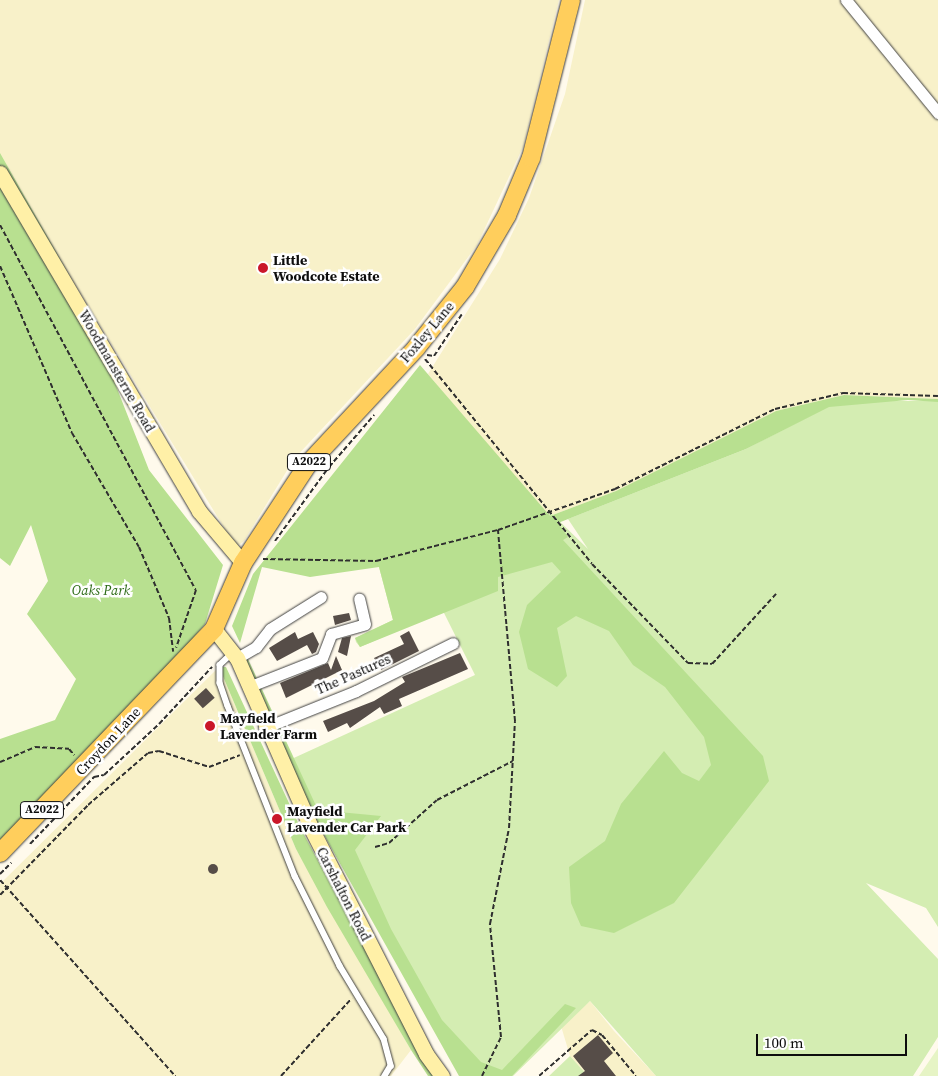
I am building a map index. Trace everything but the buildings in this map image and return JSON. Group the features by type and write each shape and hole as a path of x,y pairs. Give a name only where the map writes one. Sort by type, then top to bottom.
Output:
{"main road":[{"name":"Foxley Lane","path":"214,628 243,563 308,464 416,348 465,287 507,214 536,141 571,0"},
{"name":"Woodmansterne Road","path":"0,173 199,511 243,563"},
{"name":"Carshalton Road","path":"214,628 234,652 264,728 417,1036 442,1076"},
{"name":"Croydon Lane","path":"7,857 214,628"}],"street":[{"path":"846,0 938,114"},
{"path":"234,652 256,648 270,629 321,597"},
{"path":"248,687 322,658 331,634 365,624 359,599"},
{"name":"The Pastures","path":"264,728 356,690 453,643"}],"lane":[{"path":"234,652 220,666 220,683 295,876 357,993 384,1039 391,1066 385,1076"}],"path":[{"path":"0,225 196,590 173,657 169,618 139,547 72,433 0,266"},
{"path":"416,348 592,564 696,667 720,658 776,594"},
{"path":"262,559 376,561 498,530 552,513 615,489 775,409 843,392 938,396"},
{"path":"482,1076 501,1037 490,924 509,828 514,721 498,530"},
{"path":"26,847 94,777 104,775 234,652"},
{"path":"0,762 35,747 69,749 75,756 80,750"},
{"path":"0,895 88,805 148,753 159,751 209,767 246,752"},
{"path":"375,847 389,843 437,800 512,761"},
{"path":"0,874 7,857"},
{"path":"0,880 175,1076"},
{"path":"281,1076 357,993"},
{"path":"538,1076 592,1030 602,1035 636,1076"}],"shaded area":[{"name":"Little Woodcote Estate","path":"0,0 559,0 523,147 477,245 415,329 294,459 244,541 236,547 0,162"},
{"path":"585,0 938,0 938,399 844,395 776,411 616,491 550,516 497,458 428,374 500,259 529,198 565,94"},
{"path":"219,667 296,849 411,1050 391,1076 0,1076 0,884"},
{"path":"590,1001 614,1031 656,1076 588,1076 570,1056 561,1026"}],"green space":[{"name":"Oaks Park","path":"0,153 80,294 149,470 223,565 205,624 90,761 0,853 0,739 55,720 76,679 27,614 48,581 31,525 10,566 0,558"},
{"path":"420,365 550,516 616,491 776,411 844,395 938,399 938,402 908,400 829,407 746,449 558,523 568,537 563,540 763,756 769,781 674,903 614,933 581,926 571,903 569,867 605,841 621,804 664,751 682,773 699,781 711,765 704,737 665,687 633,665 609,631 576,616 557,628 567,676 557,687 528,669 519,632 527,605 561,572 552,562 498,577 498,591 360,647 355,638 393,620 379,567 310,577 262,567 240,643 232,626 253,574"},
{"path":"873,401 938,401 938,927 926,908 866,883 938,959 938,1037 913,1076 656,1076 590,1001 513,1076 466,1076 318,810 285,762 475,675 443,611 360,647 355,638 393,620 379,567 551,513 588,549 568,519 746,449 829,406"},
{"path":"248,659 318,810 381,816 355,850 391,929 442,1020 481,1062 502,1070 565,1004 576,1008 512,1076 459,1076 319,826 241,661"},
{"path":"219,667 226,667 301,829 434,1076 428,1076 411,1050 327,907 296,849"},
{"path":"938,1048 938,1076 919,1076"},
{"path":"570,1056 588,1076 549,1076"}],"place":[{"name":"Little Woodcote Estate","path":"263,268"},
{"name":"Mayfield Lavender Farm","path":"210,726"},
{"name":"Mayfield Lavender Car Park","path":"277,819"}]}
